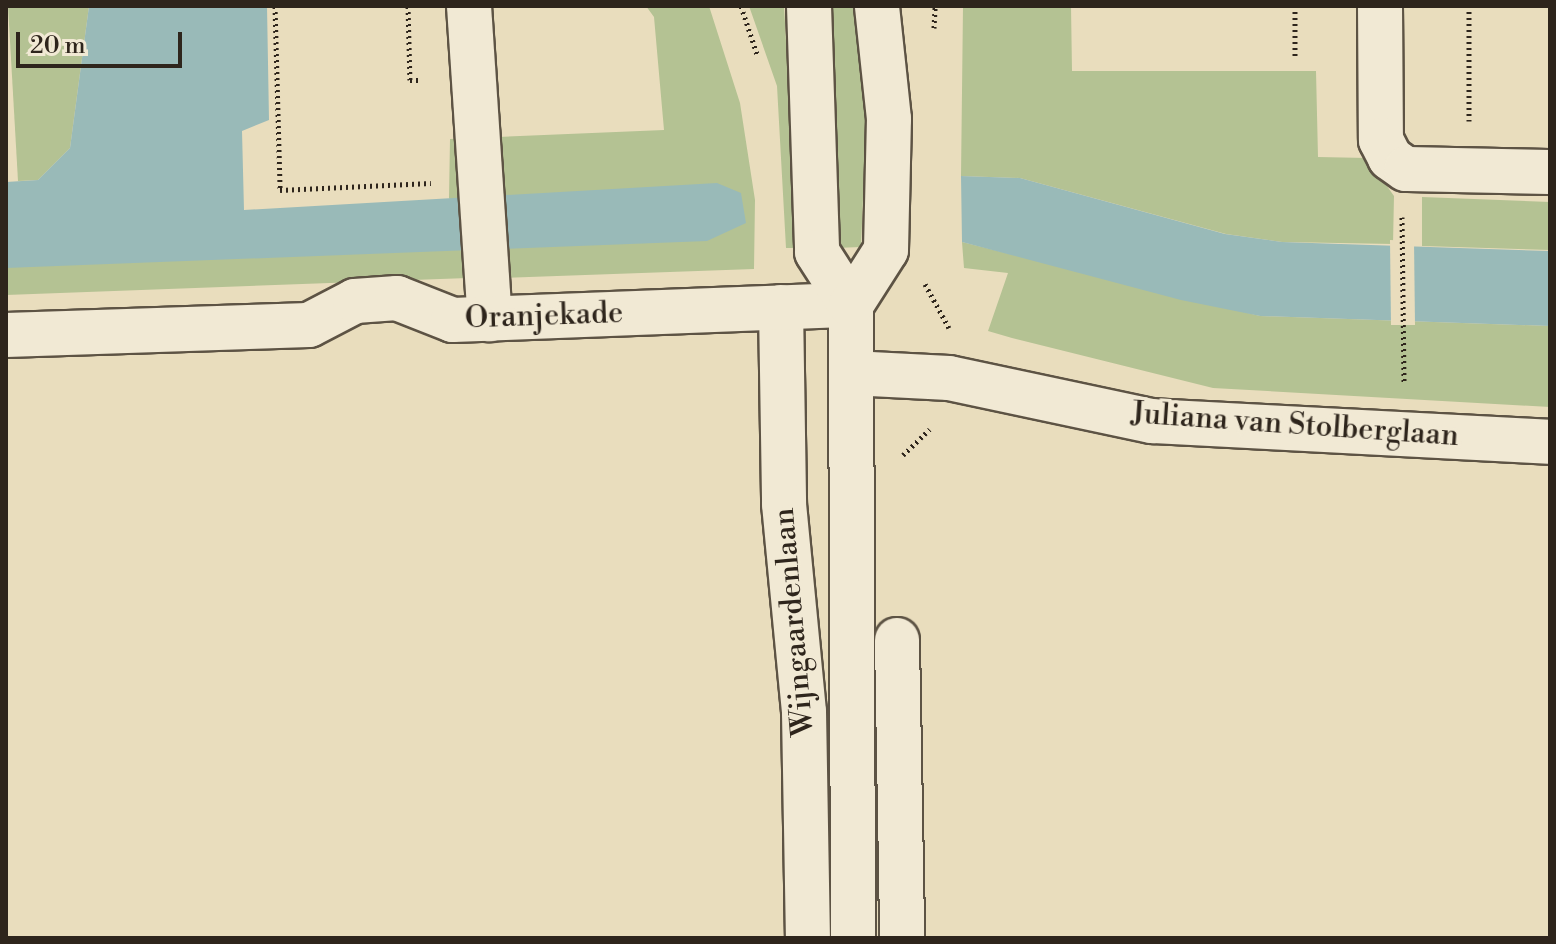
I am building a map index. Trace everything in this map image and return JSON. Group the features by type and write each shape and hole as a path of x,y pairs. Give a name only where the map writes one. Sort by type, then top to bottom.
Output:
{"street":[{"path":"469,6 483,252 490,319"},
{"path":"809,6 817,252 851,305 886,250 889,119 877,6"},
{"path":"1380,6 1381,140 1390,158 1406,169 1550,172"},
{"name":"Oranjekade","path":"6,335 309,325 355,301 397,298 453,320 851,305"},
{"name":"Wijngaardenlaan","path":"851,305 849,733 853,938"},
{"name":"Wijngaardenlaan","path":"781,307 784,504 804,712 808,938"},
{"name":"Juliana van Stolberglaan","path":"851,373 949,378 1152,421 1550,442"},
{"path":"897,640 902,938"},
{"name":"Wijngaardenlaan","path":"849,733 900,809"}],"path":[{"path":"275,6 280,190 479,185"},
{"path":"1295,6 1295,59"},
{"path":"1469,6 1470,170"},
{"path":"1401,230 1404,383"}],"green space":[{"path":"8,6 89,6 70,148 38,180 18,181"},
{"path":"646,6 709,6 740,103 755,200 754,269 501,278 449,198 450,139 664,130 654,17"},
{"path":"749,6 784,6 798,248 786,248 777,86"},
{"path":"825,6 859,6 868,76 861,247 835,248"},
{"path":"963,6 1071,6 1072,71 1316,71 1318,157 1367,158 1394,196 1393,244 1282,242 1226,234 1020,178 961,176"},
{"path":"1422,197 1550,202 1550,250 1422,246"},
{"path":"962,242 1260,316 1550,326 1550,407 1213,388 1012,338 988,331 1008,273 964,268"},
{"path":"464,248 468,278 6,295 6,264"}],"water":[{"path":"89,6 267,6 269,120 242,131 244,210 717,183 741,193 746,223 707,241 6,268 6,182 38,180 70,148"},
{"path":"961,176 1020,178 1225,234 1282,242 1550,251 1550,326 1260,316 1181,300 962,242"}],"pier":[{"path":"1390,240 1414,241 1415,325 1391,325"}]}
